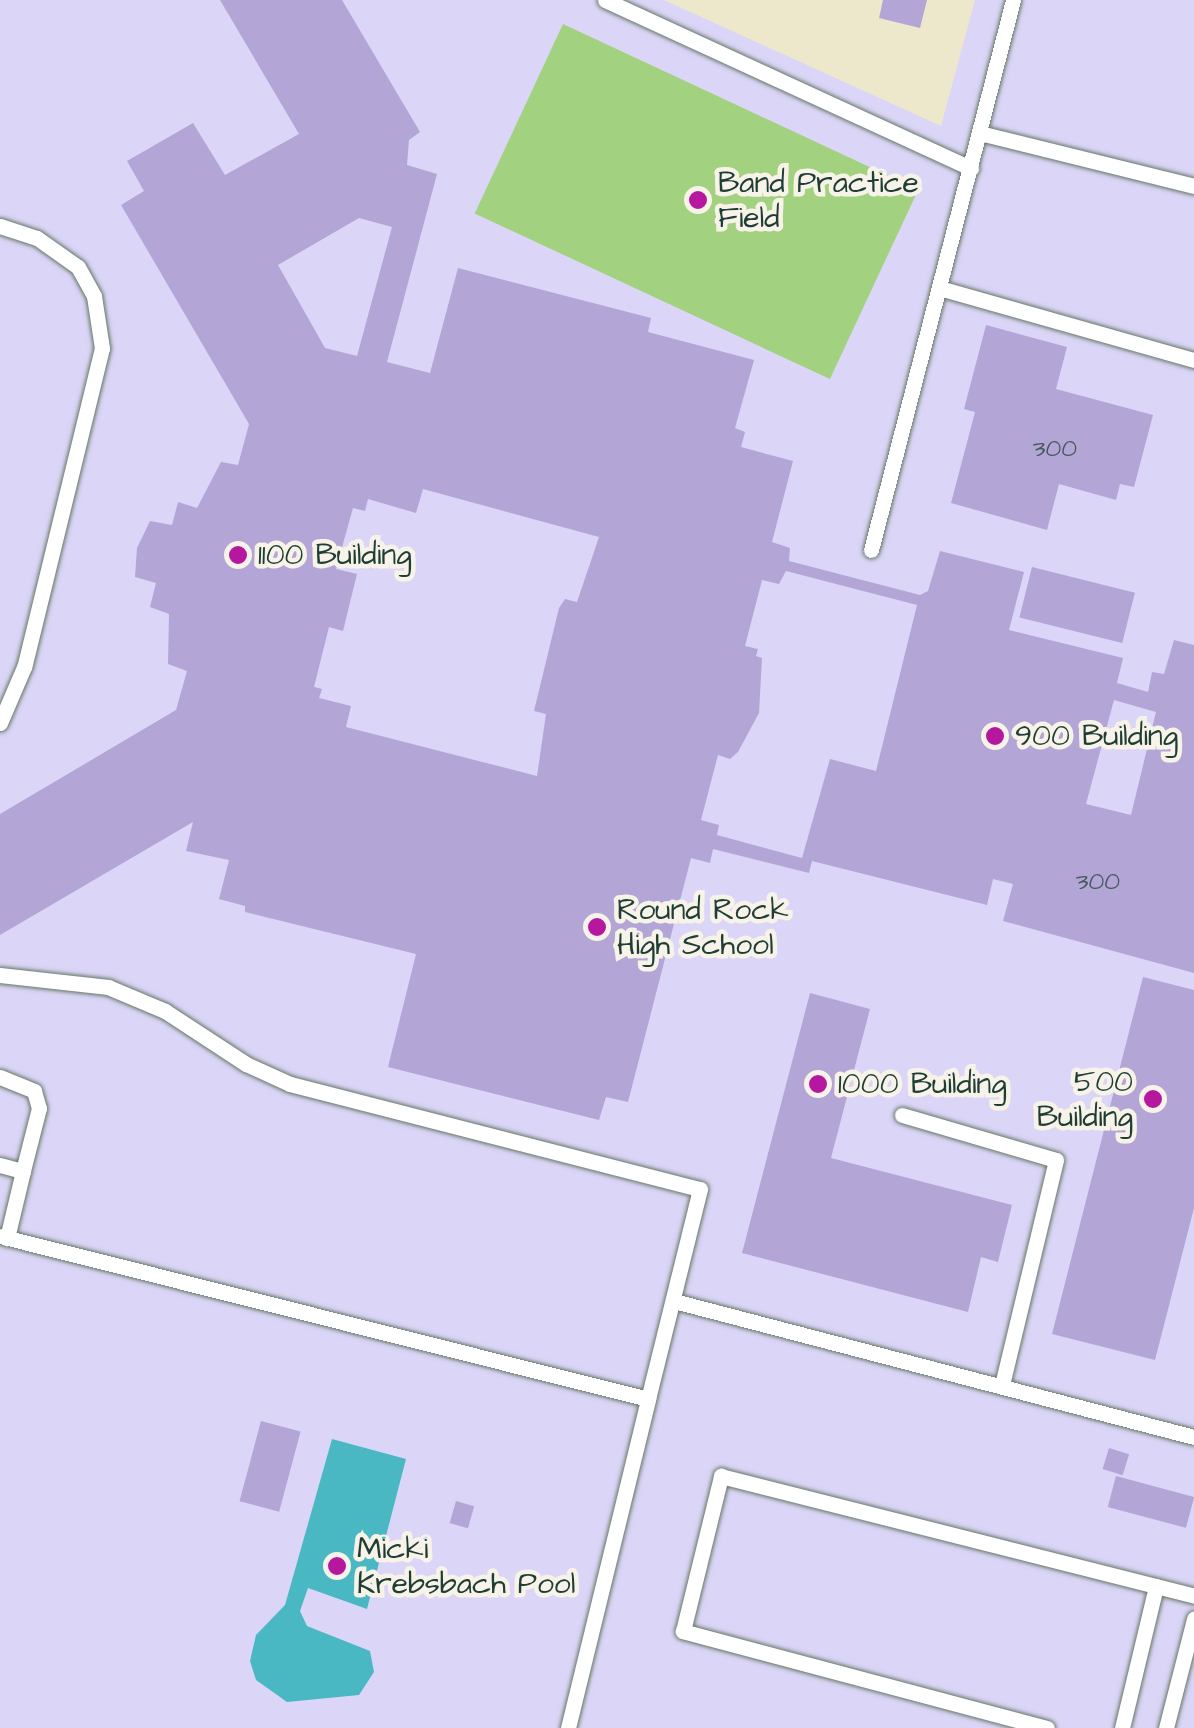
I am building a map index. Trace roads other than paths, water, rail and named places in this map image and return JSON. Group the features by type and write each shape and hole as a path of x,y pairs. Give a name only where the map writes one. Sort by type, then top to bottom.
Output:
{"lane":[{"path":"605,0 971,168"},
{"path":"871,550 943,289 1013,0"},
{"path":"980,133 1194,186"},
{"path":"0,226 37,238 78,267 94,296 102,348 18,688 0,723"},
{"path":"943,289 1194,360"},
{"path":"0,975 108,987 165,1011 290,1084 700,1188 568,1728"},
{"path":"0,1077 34,1091 38,1108 4,1237 648,1399"},
{"path":"902,1115 1056,1160 1002,1384"},
{"path":"0,1165 23,1171"},
{"path":"674,1302 1002,1384 1194,1437"},
{"path":"1047,1728 683,1631 721,1476 1194,1596"},
{"path":"1122,1728 1156,1586"},
{"path":"1166,1728 1194,1618"}],"water":[{"name":"Micki Krebsbach Pool","path":"332,1439 406,1459 367,1609 308,1588 300,1611 307,1626 370,1651 374,1672 359,1695 287,1702 256,1680 250,1661 256,1635 285,1605"}],"place":[{"name":"Band Practice Field","path":"698,200"},
{"name":"1100 Building","path":"238,555"},
{"name":"900 Building","path":"995,736"},
{"name":"Round Rock High School","path":"597,927"},
{"name":"1000 Building","path":"818,1084"},
{"name":"500 Building","path":"1153,1099"},
{"name":"Micki Krebsbach Pool","path":"337,1566"}]}
